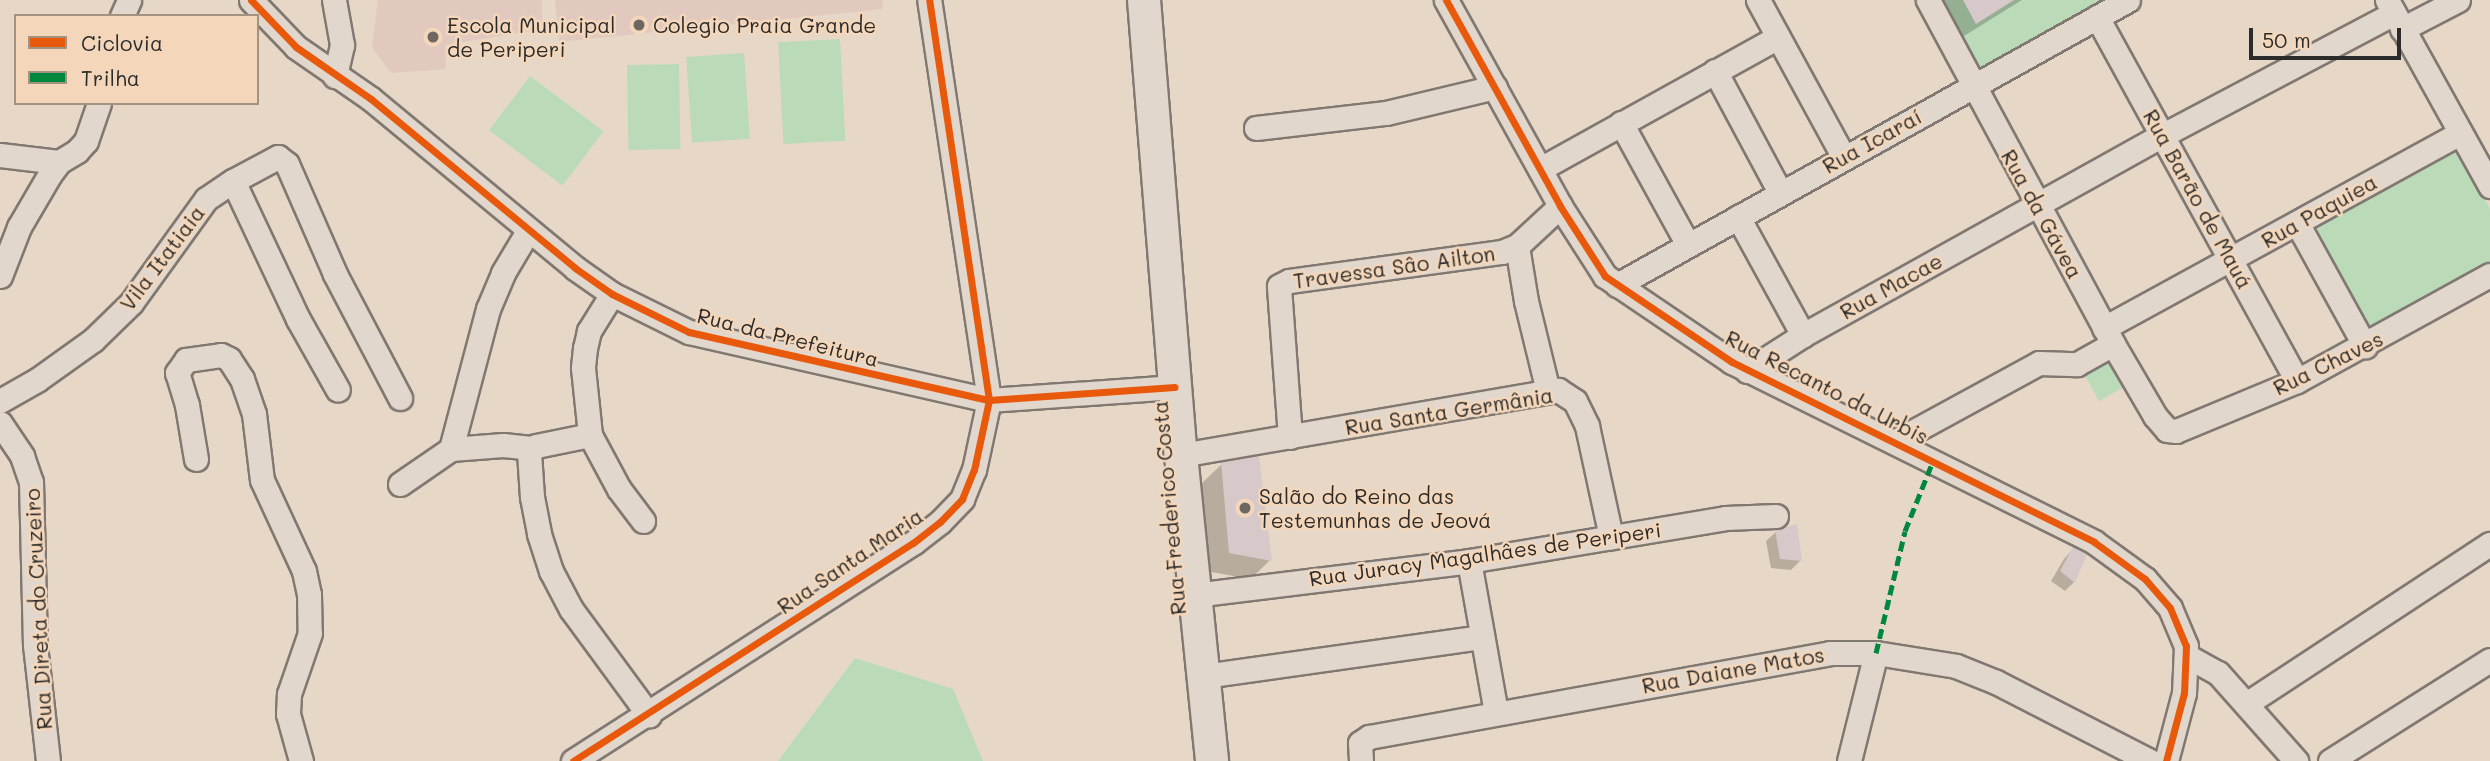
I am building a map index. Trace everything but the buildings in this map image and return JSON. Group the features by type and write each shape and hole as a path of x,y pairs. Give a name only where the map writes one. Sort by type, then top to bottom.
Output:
{"main road":[{"name":"Rua Frederico Costa","path":"1144,0 1181,455 1212,761"}],"street":[{"name":"Rua da Prefeitura","path":"251,0 296,47 370,100 528,231 612,294 689,332 989,400 1028,400 1175,387"},
{"path":"334,0 342,45 335,76"},
{"name":"Rua Santa Maria","path":"573,761 649,715 940,522 962,499 974,470 989,400 929,0"},
{"name":"Rua Recanto da Urbis","path":"1446,0 1560,206 1595,263 1617,285 1748,370 2094,542 2146,579 2170,608 2180,626 2187,656 2185,693 2166,761"},
{"path":"1758,0 1844,158"},
{"name":"Rua da Gávea","path":"1928,0 2037,205 2160,424"},
{"name":"Rua Icaraí","path":"1617,285 2129,0"},
{"name":"Rua Macae","path":"1748,370 1803,335 2163,135 2394,14 2458,0"},
{"path":"2394,14 2490,185"},
{"name":"Rua Barão de Mauá","path":"2097,18 2232,258 2297,381"},
{"path":"1540,169 1778,37"},
{"path":"1715,71 1780,192"},
{"path":"1256,128 1386,113 1494,87"},
{"path":"0,276 19,227 59,162 77,151 86,141 98,105"},
{"path":"1621,123 1688,245"},
{"name":"Rua Paquiea","path":"1894,442 2039,363 2077,364 2109,336 2232,258 2460,133"},
{"path":"0,155 59,162"},
{"name":"Vila Itatiaia","path":"0,401 37,380 93,340 131,303 206,199 275,158 285,160 335,274 400,398"},
{"path":"233,181 292,308 338,390"},
{"name":"Travessa Sâo Ailton","path":"1290,437 1279,286 1289,281 1502,252 1517,246 1560,206"},
{"path":"1738,217 1803,335"},
{"path":"2297,223 2365,346"},
{"path":"451,449 488,309 503,273 528,231"},
{"path":"1517,246 1526,302 1548,391"},
{"name":"Rua Chaves","path":"2160,424 2167,430 2176,431 2297,381 2490,275"},
{"path":"612,294 590,331 585,348 583,369 590,435 602,460 643,521"},
{"path":"196,459 187,405 177,373 186,360 221,355 229,359 242,379 254,414 262,480 300,561 309,594 310,633 289,694 288,714 301,761"},
{"name":"Rua Santa Germânia","path":"1181,455 1548,391 1566,394 1581,411 1587,426 1611,537"},
{"name":"Rua Direta do Cruzeiro","path":"0,424 22,456 31,482 35,645 44,760"},
{"path":"400,484 451,449 503,445 531,448 590,435"},
{"path":"531,448 527,457 532,497 539,534 551,570 571,609 649,715"},
{"name":"Rua Juracy Magalhâes de Periperi","path":"1194,595 1469,561 1725,518 1776,516"},
{"path":"2246,704 2490,544"},
{"path":"1469,561 1496,712"},
{"path":"1204,676 1482,637"},
{"path":"1849,761 1876,653"},
{"name":"Rua Daiane Matos","path":"1361,761 1360,743 1369,737 1796,657 1876,653 1956,666 1996,682 2150,761"},
{"path":"2187,656 2211,667 2296,761"},
{"path":"2330,761 2490,660"}],"shaded area":[{"name":"Escola Municipal de Periperi","path":"378,0 542,0 542,29 445,45 446,69 391,73 372,47"},
{"name":"Colegio Praia Grande","path":"555,0 882,0 883,9 559,42"}],"green space":[{"path":"1937,0 2112,0 1979,73"},
{"path":"840,39 845,141 783,144 778,42"},
{"path":"744,53 750,139 692,143 686,57"},
{"path":"679,64 680,149 628,150 627,65"},
{"path":"530,76 603,131 563,186 489,130"},
{"path":"2456,149 2490,209 2490,261 2368,330 2312,230"},
{"path":"2110,350 2131,383 2099,401 2082,370"},
{"path":"855,658 953,689 983,761 778,761"}],"marked path":[{"path":"1876,653 1905,531 1933,461"}],"cycle path":[{"path":"251,0 296,47 371,99 575,268 612,294 689,332 989,400 1175,387"},
{"path":"573,761 913,543 940,522 962,499 974,470 989,400 929,0"},
{"path":"1446,0 1560,206 1605,276 1732,362 2094,542 2145,579 2170,608 2186,646 2184,693 2166,761"}],"place":[{"name":"Colegio Praia Grande","path":"639,25"},
{"name":"Escola Municipal de Periperi","path":"433,37"},
{"name":"Salão do Reino das Testemunhas de Jeová","path":"1245,508"}]}
